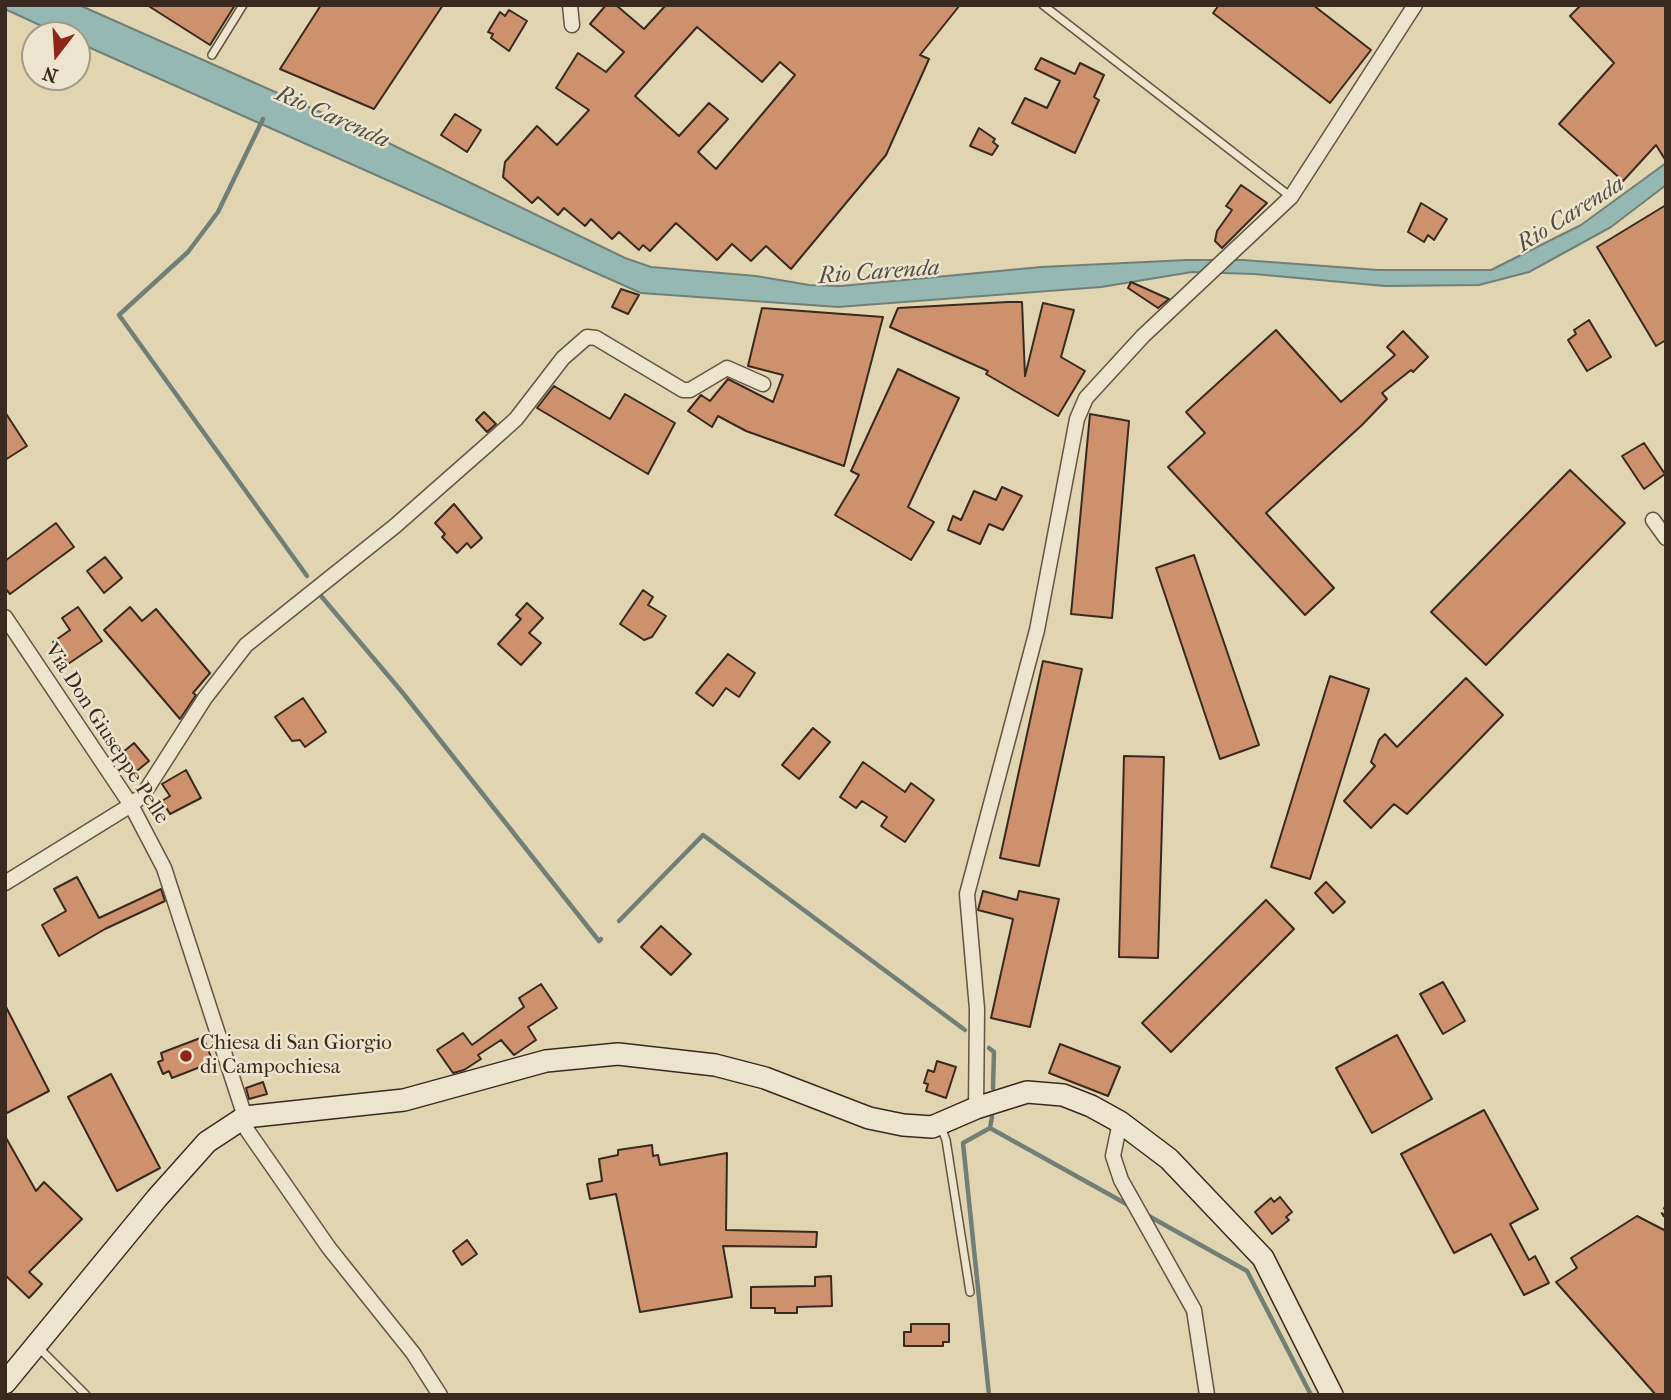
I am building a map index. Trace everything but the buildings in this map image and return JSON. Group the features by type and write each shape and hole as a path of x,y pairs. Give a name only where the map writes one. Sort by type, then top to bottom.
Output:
{"main road":[{"path":"5,1383 207,1142 246,1117 404,1100 546,1061 618,1054 715,1065 765,1078 869,1118 903,1125 940,1124 976,1108 1027,1092 1043,1092 1073,1099 1120,1122 1186,1176 1263,1258 1332,1395"}],"street":[{"path":"570,5 572,25"},
{"path":"976,1108 977,1009 967,894 1037,630 1077,419 1086,398 1143,335 1291,197 1415,5"},
{"path":"5,883 131,806 152,782 205,698 246,645 395,526 516,419 563,358 587,337 596,338 683,390 690,390 727,368 763,384"},
{"path":"1653,520 1666,538"},
{"name":"Via Don Giuseppe Pelle","path":"5,617 131,806 164,868 246,1117 247,1130 329,1248 413,1353 440,1395"},
{"path":"1120,1122 1113,1156 1121,1180 1194,1310 1207,1395"}],"lane":[{"path":"212,55 243,5"},
{"path":"1043,5 1291,197"},
{"path":"940,1124 946,1140 970,1292"},
{"path":"36,1345 86,1395"}],"path":[{"path":"1666,1205 1662,1213 1666,1220"}],"water":[{"path":"5,5 79,5 370,134 625,258 651,267 756,276 809,285 841,286 1041,267 1187,260 1243,260 1378,270 1491,270 1581,225 1666,163 1666,185 1611,227 1529,272 1479,285 1385,286 1254,274 1192,272 1101,287 838,307 641,293 91,48 91,21 31,21 5,9"}],"waterway":[{"path":"263,119 218,212 188,252 119,315 307,576"},
{"path":"321,596 402,692 599,941 601,939"},
{"path":"619,921 703,835 965,1030"},
{"name":"Rio Carenda","path":"989,1048 994,1052 993,1088"},
{"name":"Rio Carenda","path":"990,1128 992,1117"},
{"path":"990,1128 1130,1206"},
{"path":"989,1395 963,1143 990,1128"},
{"path":"1147,1215 1247,1271 1311,1395"}],"place":[{"name":"Chiesa di San Giorgio di Campochiesa","path":"186,1056"}]}
